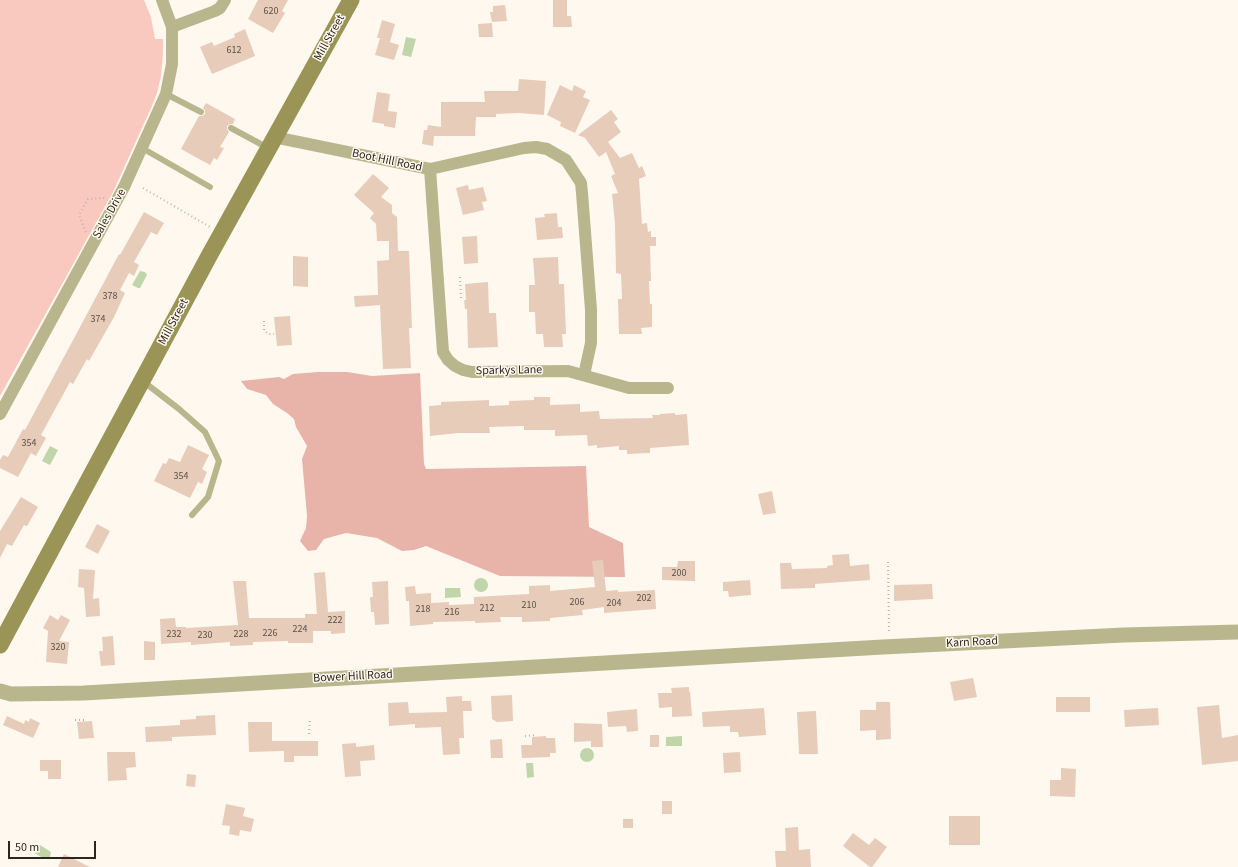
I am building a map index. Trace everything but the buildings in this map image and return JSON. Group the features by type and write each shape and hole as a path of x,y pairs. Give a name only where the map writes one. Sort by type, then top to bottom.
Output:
{"main road":[{"name":"Mill Street","path":"0,645 221,233 351,0"}],"street":[{"name":"Sales Drive","path":"0,414 120,196 166,94 172,64 172,27 162,0"},
{"path":"172,27 215,11 220,8 225,0"},
{"name":"Boot Hill Road","path":"271,143 430,169 524,148 536,147 547,149 566,160 581,183 591,310 591,343 584,375"},
{"name":"Sparkys Lane","path":"430,169 443,352 448,360 462,370 472,372 568,371 629,388 668,388"},
{"name":"Karn Road","path":"707,657 1124,635 1238,632"},
{"name":"Bower Hill Road","path":"0,691 11,694 84,693 707,657"}],"lane":[{"path":"166,94 201,112"},
{"path":"230,128 271,143"},
{"path":"142,148 210,187"},
{"path":"142,381 205,432 219,461 208,497 192,515"}],"path":[{"path":"143,188 221,233"},
{"path":"92,245 79,215 88,199 120,196"},
{"path":"460,278 461,299 463,299"},
{"path":"264,321 264,330 268,334 274,334"},
{"path":"888,562 889,647"},
{"path":"310,719 310,734"},
{"path":"75,720 86,720"},
{"path":"525,736 537,735"}],"shaded area":[{"path":"0,0 144,0 151,17 155,39 163,39 163,53 161,76 157,93 113,192 0,396"},
{"path":"406,37 416,39 411,57 402,55"},
{"path":"140,271 145,272 147,275 140,288 138,288 132,285"},
{"path":"347,372 372,376 420,373 424,464 426,469 586,466 589,527 623,543 625,577 500,576 426,546 414,550 402,551 377,538 346,533 324,539 316,550 308,551 300,541 306,528 307,516 302,459 307,446 296,427 294,419 273,404 266,395 247,389 241,381 279,377 284,379 293,374"},
{"path":"50,446 58,450 50,465 42,461"},
{"path":"478,578 484,578 488,582 488,588 484,592 478,592 474,588 474,582"},
{"path":"445,588 460,588 461,597 445,598"},
{"path":"682,736 682,746 666,746 666,737"},
{"path":"587,748 592,750 594,755 592,760 587,762 582,760 580,755 582,750"},
{"path":"526,763 533,763 534,777 527,778"},
{"path":"40,845 51,852 50,857 45,859 36,854 34,851 37,846"}]}
